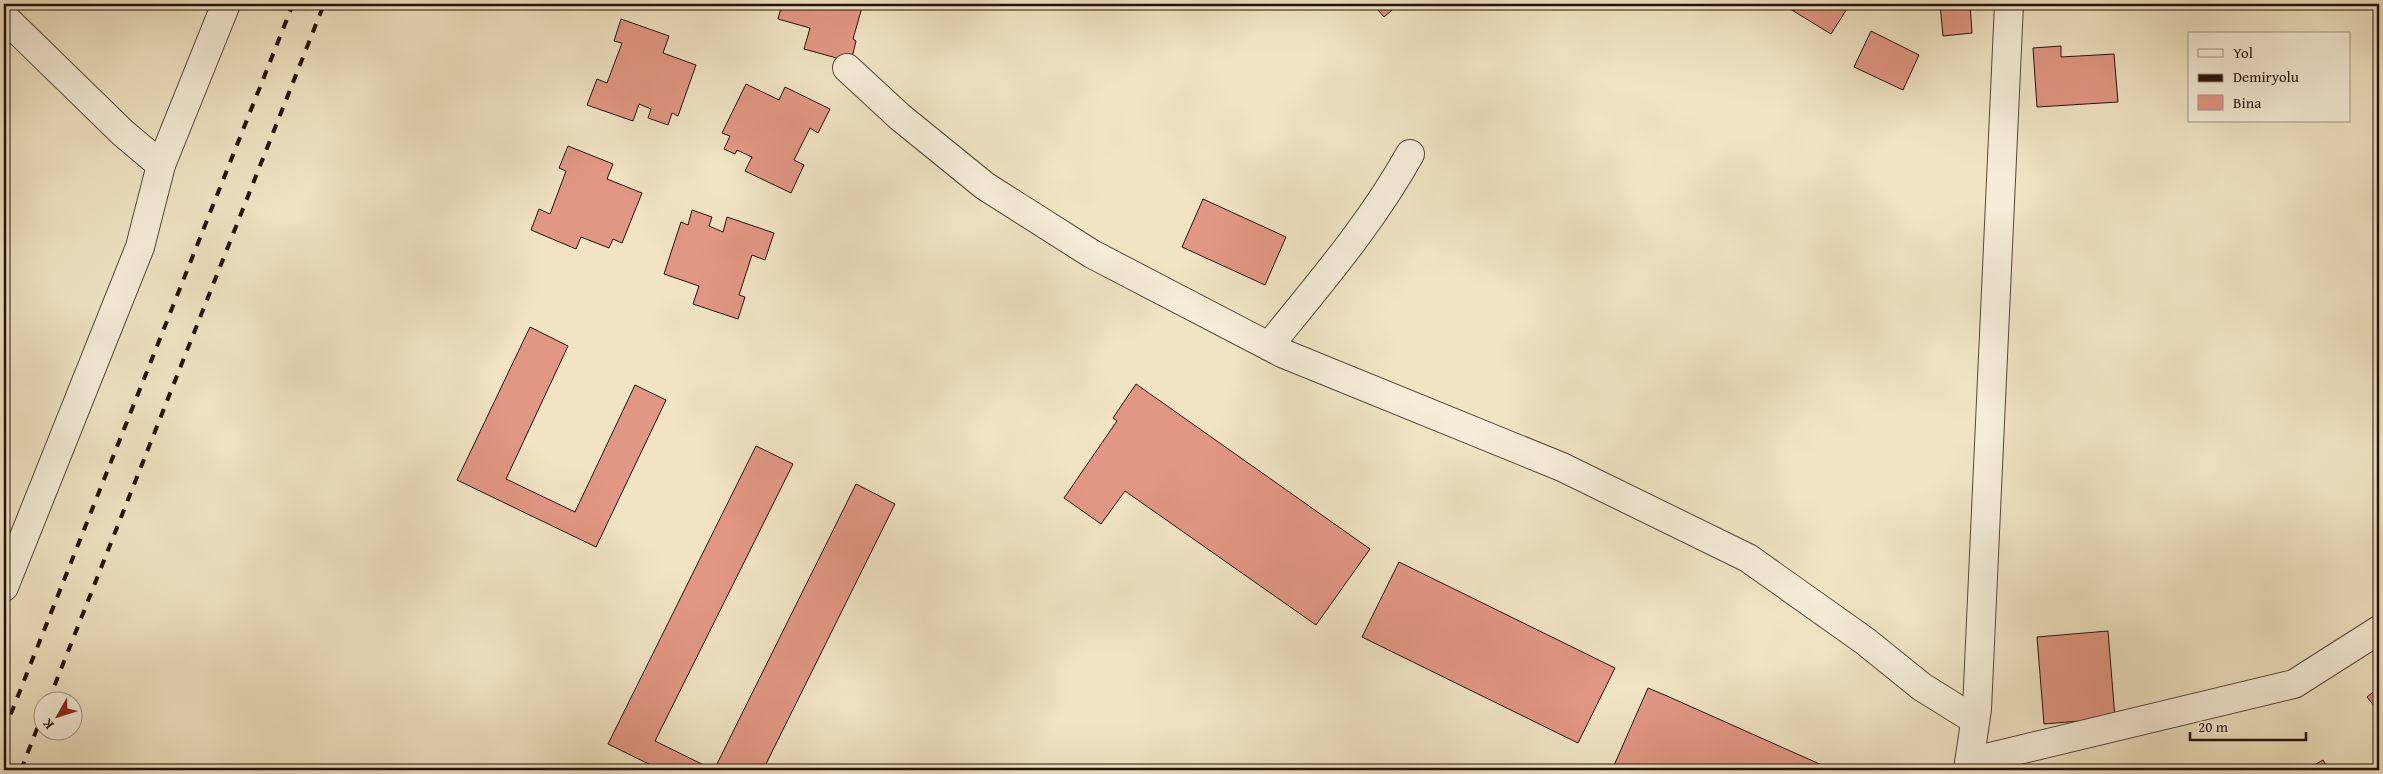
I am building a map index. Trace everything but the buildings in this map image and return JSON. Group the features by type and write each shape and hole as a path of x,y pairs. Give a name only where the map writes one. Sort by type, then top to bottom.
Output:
{"street":[{"path":"4,587 140,247 161,165 226,4"},
{"path":"2009,4 1975,720 1968,766 2294,684 2379,630"},
{"path":"4,17 123,133 161,165"},
{"path":"846,68 900,117 984,186 1092,254 1269,346 1562,467 1748,558 1866,641 1922,687 1975,720"},
{"path":"1269,346 1337,264 1390,191 1410,154"}],"railway":[{"path":"4,731 293,4"},
{"path":"52,692 324,4"},
{"path":"21,770 32,742"}]}
